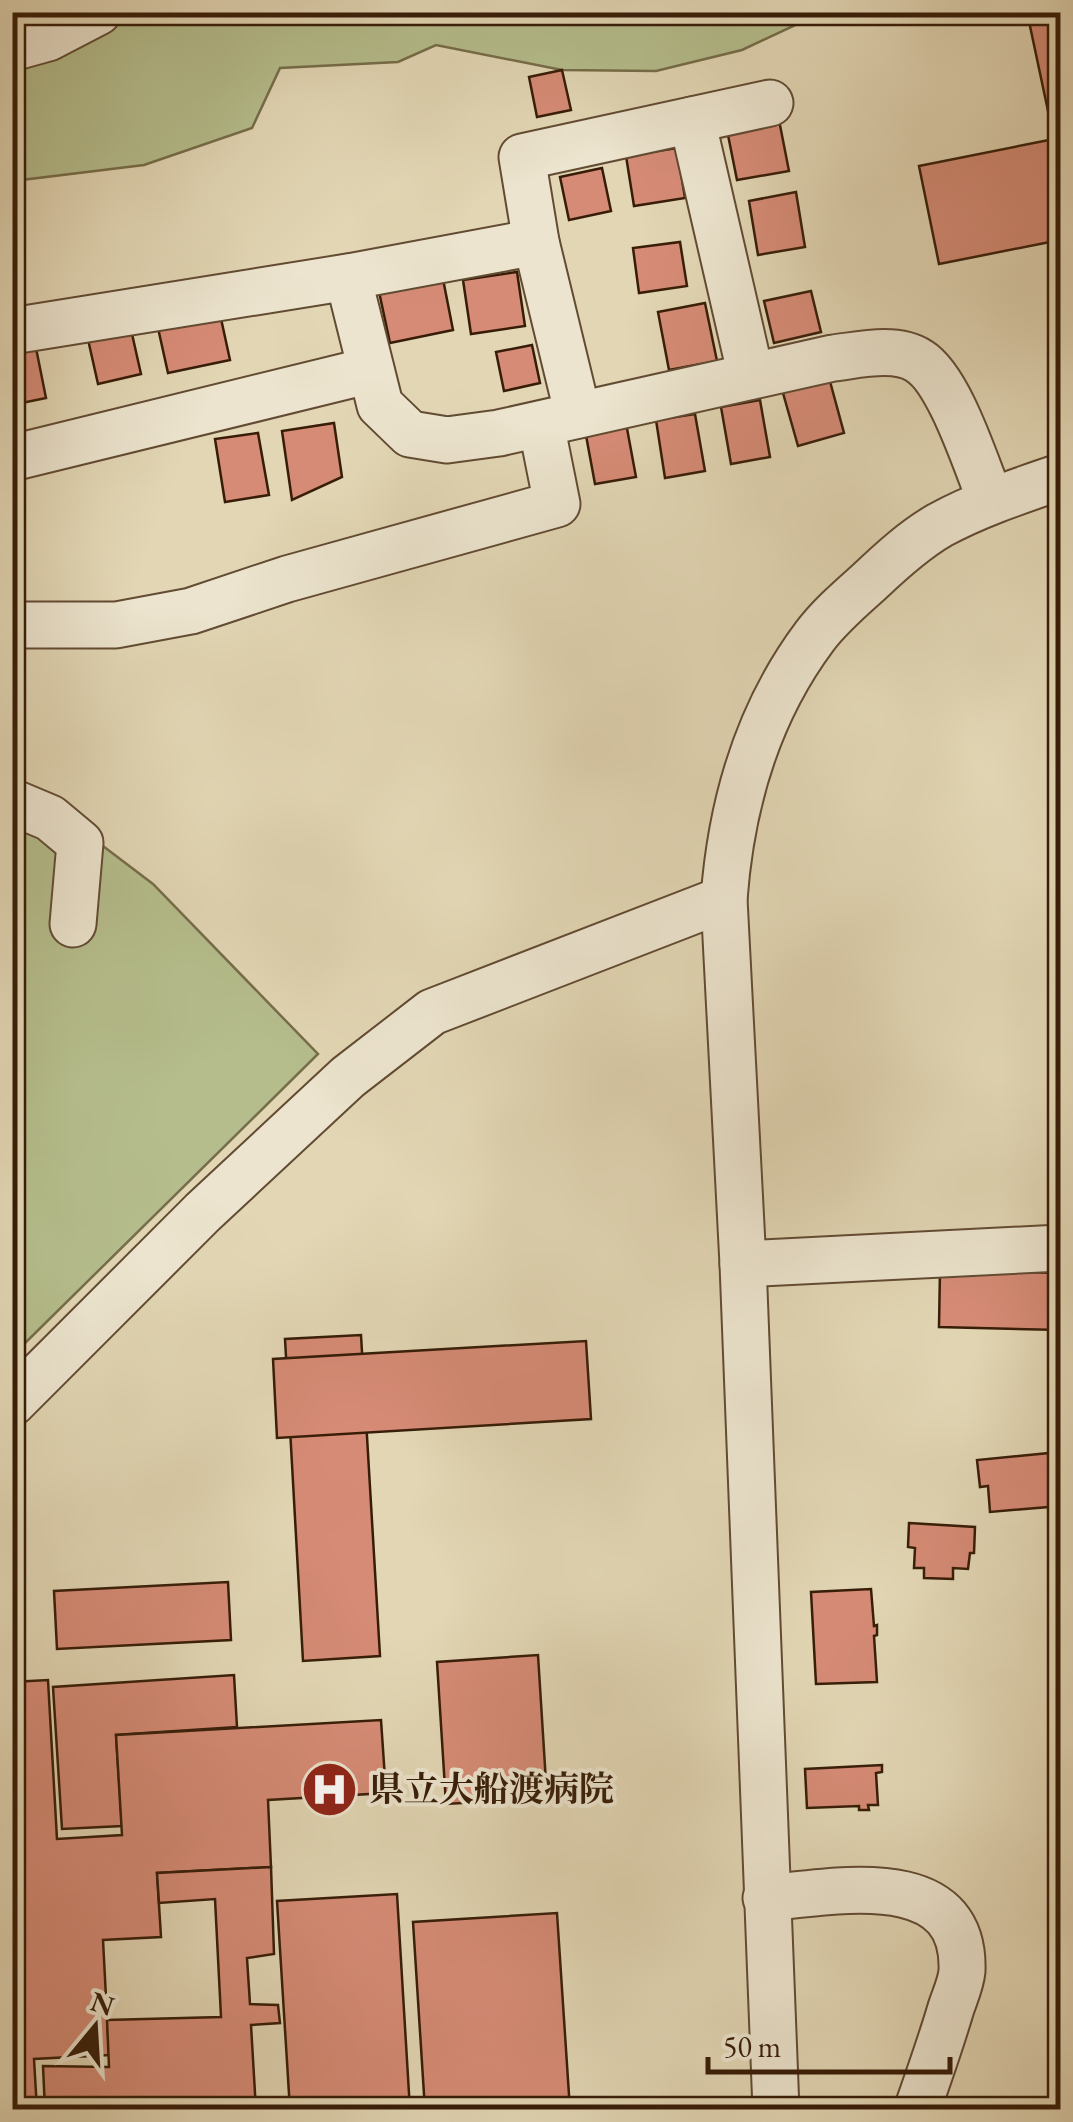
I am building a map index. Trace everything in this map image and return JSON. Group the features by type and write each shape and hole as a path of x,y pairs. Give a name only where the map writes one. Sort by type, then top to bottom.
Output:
{"street":[{"path":"24,34 98,12"},
{"path":"12,626 116,625 191,611 288,579 557,504 559,420 522,158 770,102"},
{"path":"692,120 751,376"},
{"path":"12,331 348,277 536,242"},
{"path":"348,277 380,405 410,434 447,440 559,420 833,358 883,352 917,359 941,381 990,501"},
{"path":"12,458 371,370"},
{"path":"776,2110 744,1264 724,899 728,850 738,798 769,714 817,633 895,557 938,526 990,501 1060,477"},
{"path":"12,802 50,818 80,843 73,924"},
{"path":"12,1403 203,1212 348,1077 432,1012 724,899"},
{"path":"744,1264 1060,1248"},
{"path":"766,1898 860,1890 904,1893 936,1906 959,1936 962,1973 917,2110"}],"green space":[{"path":"55,12 821,13 742,50 656,71 562,70 436,45 398,62 280,68 252,128 144,165 13,181 12,19"},
{"path":"12,777 153,884 318,1054 13,1355"}],"building":[{"path":"1027,12 1060,12 1060,267 1055,241 939,264 919,166 1054,139"},
{"path":"562,70 571,110 537,117 529,77"},
{"path":"779,120 789,171 737,180 727,130"},
{"path":"677,148 685,198 634,206 626,156"},
{"path":"602,168 611,211 569,220 560,177"},
{"path":"796,192 805,247 758,255 749,201"},
{"path":"680,242 687,286 639,293 633,248"},
{"path":"517,272 525,326 471,334 463,280"},
{"path":"442,274 453,330 390,343 378,287"},
{"path":"811,291 821,332 774,343 764,301"},
{"path":"705,303 717,361 669,370 658,312"},
{"path":"220,314 230,360 168,373 158,328"},
{"path":"130,325 141,374 98,384 87,335"},
{"path":"532,345 540,383 504,391 496,352"},
{"path":"36,348 46,398 12,405 12,353"},
{"path":"828,374 844,433 798,446 781,386"},
{"path":"760,400 770,457 731,464 721,407"},
{"path":"695,414 705,471 665,478 656,420"},
{"path":"334,423 342,477 292,500 282,431"},
{"path":"626,423 636,477 595,484 585,430"},
{"path":"258,433 269,495 225,502 215,439"},
{"path":"940,1270 1060,1273 1060,1330 939,1327"},
{"path":"361,1335 380,1656 303,1661 285,1339"},
{"path":"586,1341 591,1419 277,1438 273,1359"},
{"path":"1060,1452 1060,1506 990,1512 988,1486 980,1487 977,1460"},
{"path":"909,1523 975,1527 974,1553 970,1553 968,1569 953,1568 953,1579 924,1578 924,1568 914,1568 915,1548 908,1547"},
{"path":"228,1582 231,1640 57,1649 54,1591"},
{"path":"871,1589 874,1626 877,1625 877,1682 816,1684 811,1592"},
{"path":"538,1655 547,1798 446,1804 437,1662"},
{"path":"234,1675 237,1727 116,1735 122,1826 62,1829 53,1687"},
{"path":"48,1680 57,1839 122,1835 116,1735 381,1720 386,1793 268,1800 271,1867 157,1873 161,1937 103,1940 109,2055 34,2059 37,2110 12,2110 12,1682"},
{"path":"882,1765 882,1772 876,1773 878,1805 868,1805 869,1810 859,1810 859,1806 807,1808 805,1769"},
{"path":"271,1867 274,1954 247,1958 250,2004 278,2005 280,2023 251,2025 256,2110 45,2110 43,2066 109,2067 107,2020 221,2017 215,1899 159,1903 157,1873"},
{"path":"397,1894 410,2110 290,2110 277,1901"},
{"path":"557,1913 570,2110 425,2110 413,1922"}],"place":[{"name":"県立大船渡病院","path":"330,1789"}]}
